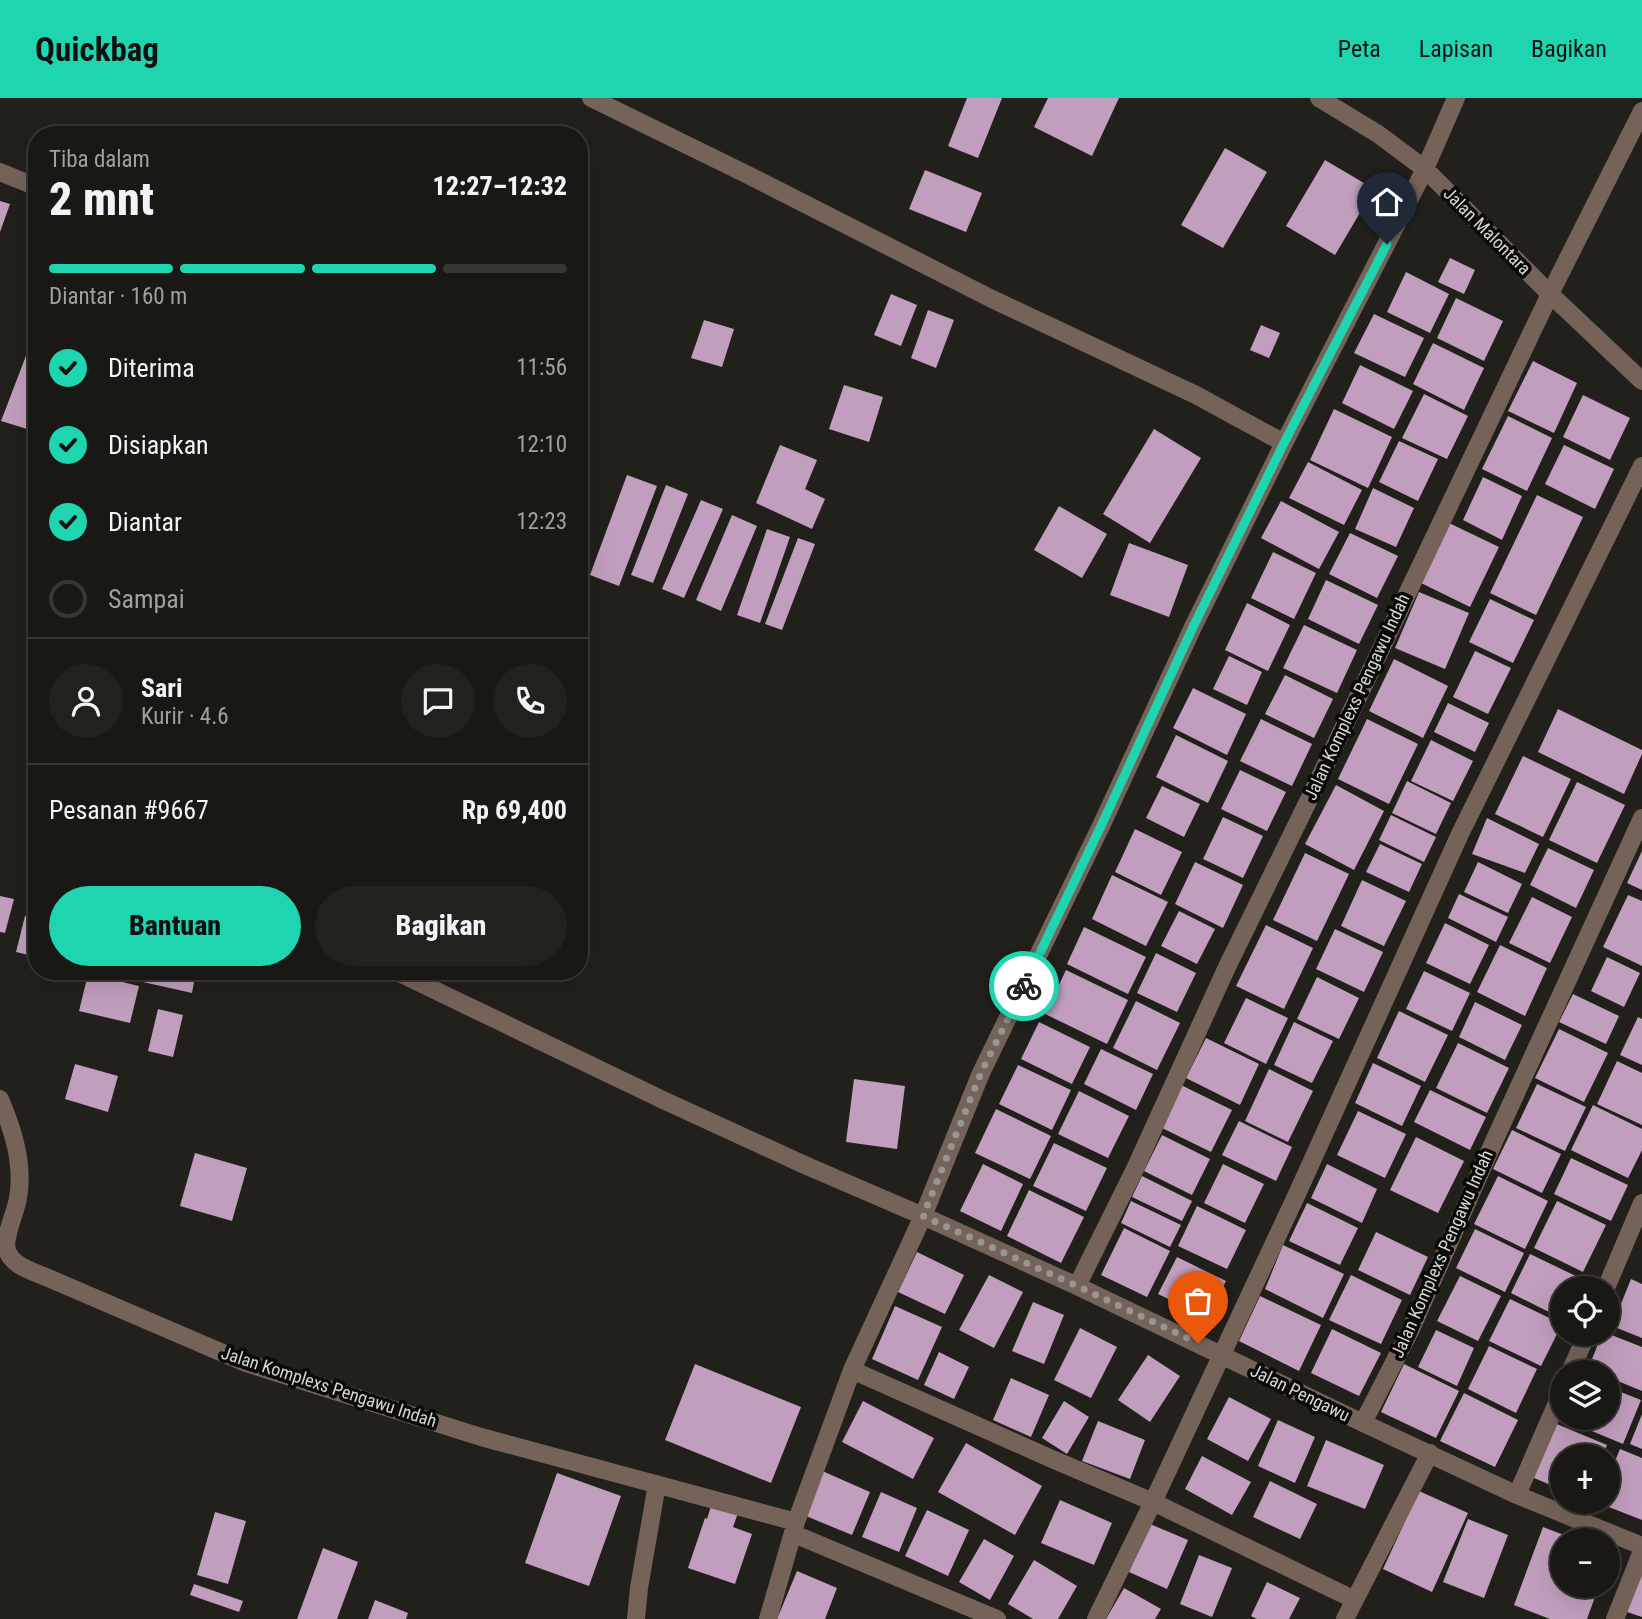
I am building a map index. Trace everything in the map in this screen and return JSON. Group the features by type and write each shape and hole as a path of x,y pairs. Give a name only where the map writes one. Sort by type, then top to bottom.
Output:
{"street":[{"path":"591,98 992,299 1196,395 1284,443"},
{"name":"Jalan Malontara","path":"1319,98 1378,134 1425,169 1642,382"},
{"path":"768,1619 795,1528 852,1370 923,1216 981,1073 1101,826 1193,627 1425,169 1456,98"},
{"name":"Jalan Komplexs Pengawu Indah","path":"1077,1286 1550,294 1642,111"},
{"path":"0,172 28,183"},
{"path":"1096,1619 1297,1194 1460,834 1642,466"},
{"name":"Jalan Komplexs Pengawu Indah","path":"1363,1423 1411,1329 1500,1126 1642,818"},
{"name":"Jalan Pengawu","path":"414,980 795,1161 1077,1286 1363,1423 1642,1548"},
{"name":"Jalan Komplexs Pengawu Indah","path":"0,1098 12,1129 19,1171 19,1197 6,1243 7,1252 15,1262 246,1363 481,1437 657,1484 795,1528 997,1619"},
{"path":"1611,1276 1642,1203"},
{"path":"852,1370 1153,1502 1355,1600"},
{"path":"1517,1494 1550,1419"},
{"path":"1345,1619 1430,1453"},
{"path":"636,1619 657,1484"},
{"path":"1615,1619 1642,1548"}],"building":[{"path":"967,98 1002,98 978,158 948,146"},
{"path":"1048,98 1119,98 1092,156 1034,127"},
{"path":"1225,148 1267,172 1223,248 1181,225"},
{"path":"1325,160 1374,189 1335,255 1286,226"},
{"path":"925,170 982,193 966,232 909,209"},
{"path":"0,201 10,204 0,232"},
{"path":"1450,258 1475,270 1464,294 1438,282"},
{"path":"1406,272 1449,294 1430,333 1387,312"},
{"path":"891,294 917,305 901,346 874,335"},
{"path":"1456,298 1503,321 1484,361 1437,338"},
{"path":"928,310 954,320 936,368 911,358"},
{"path":"1374,314 1424,338 1405,377 1354,353"},
{"path":"704,320 734,329 722,367 691,358"},
{"path":"1261,325 1280,333 1269,358 1250,350"},
{"path":"1433,343 1484,368 1464,410 1413,384"},
{"path":"28,350 28,429 1,421"},
{"path":"1533,361 1577,383 1554,433 1508,411"},
{"path":"1360,365 1413,391 1394,429 1342,403"},
{"path":"844,385 883,397 869,442 829,429"},
{"path":"1424,394 1468,416 1447,459 1402,438"},
{"path":"1583,395 1630,418 1610,460 1563,437"},
{"path":"1334,409 1392,437 1368,488 1310,460"},
{"path":"1508,416 1552,438 1527,491 1482,469"},
{"path":"1154,429 1201,458 1150,543 1103,514"},
{"path":"1399,441 1438,459 1418,501 1379,482"},
{"path":"780,445 817,460 805,489 825,499 812,529 756,503"},
{"path":"1564,445 1614,469 1595,509 1545,484"},
{"path":"1308,462 1362,490 1344,525 1289,498"},
{"path":"627,475 657,486 619,586 590,575"},
{"path":"1483,477 1522,496 1502,540 1463,520"},
{"path":"666,485 688,494 653,583 631,575"},
{"path":"1373,488 1414,508 1396,547 1355,529"},
{"path":"1537,495 1583,517 1536,615 1490,593"},
{"path":"701,500 723,509 684,598 662,589"},
{"path":"1281,501 1339,532 1319,569 1261,538"},
{"path":"1059,506 1107,534 1082,578 1034,550"},
{"path":"732,515 757,526 721,611 696,600"},
{"path":"1449,523 1499,547 1470,607 1421,583"},
{"path":"767,529 790,537 760,623 737,615"},
{"path":"1350,533 1398,556 1377,598 1329,574"},
{"path":"798,538 815,544 782,630 765,624"},
{"path":"1129,543 1188,565 1169,617 1110,595"},
{"path":"1273,552 1316,573 1294,619 1251,598"},
{"path":"1326,580 1378,605 1359,644 1308,619"},
{"path":"1419,592 1469,613 1445,669 1395,648"},
{"path":"1490,599 1534,620 1513,663 1469,642"},
{"path":"1247,603 1290,625 1268,671 1225,650"},
{"path":"1304,625 1357,650 1337,693 1283,668"},
{"path":"1475,651 1511,668 1488,714 1453,697"},
{"path":"1229,656 1262,672 1247,705 1213,689"},
{"path":"1394,659 1448,686 1423,738 1369,711"},
{"path":"1285,675 1333,699 1314,738 1265,714"},
{"path":"1193,688 1246,714 1227,755 1173,728"},
{"path":"1448,703 1489,723 1475,752 1434,732"},
{"path":"1558,709 1642,750 1624,794 1538,752"},
{"path":"1261,719 1312,744 1292,786 1240,761"},
{"path":"1367,719 1418,744 1389,804 1338,779"},
{"path":"1176,735 1228,761 1208,803 1156,777"},
{"path":"1431,740 1473,761 1453,801 1411,781"},
{"path":"1523,756 1571,779 1543,837 1495,814"},
{"path":"1240,770 1286,792 1267,831 1221,809"},
{"path":"1407,781 1451,803 1436,834 1392,813"},
{"path":"1577,782 1625,805 1597,863 1549,840"},
{"path":"1336,785 1384,811 1354,870 1305,844"},
{"path":"1162,786 1200,804 1184,837 1146,818"},
{"path":"1391,815 1436,837 1424,862 1379,840"},
{"path":"1223,817 1263,836 1243,878 1203,859"},
{"path":"1487,818 1539,844 1525,873 1472,854"},
{"path":"1135,829 1182,852 1161,895 1115,872"},
{"path":"1380,844 1422,864 1409,892 1366,872"},
{"path":"1548,848 1594,870 1576,908 1530,885"},
{"path":"1642,851 1642,890 1627,883"},
{"path":"1305,853 1349,874 1317,941 1273,920"},
{"path":"1195,862 1243,885 1223,928 1175,904"},
{"path":"1478,862 1522,884 1508,913 1464,892"},
{"path":"1112,875 1168,902 1146,946 1092,919"},
{"path":"1362,880 1406,901 1384,946 1341,926"},
{"path":"1459,894 1508,917 1496,942 1448,918"},
{"path":"1628,895 1642,901 1642,966 1603,947"},
{"path":"0,896 14,899 5,933 0,932"},
{"path":"1532,897 1572,917 1550,963 1509,943"},
{"path":"1179,911 1215,929 1197,964 1161,946"},
{"path":"25,916 28,917 28,955 16,952"},
{"path":"1445,923 1489,945 1470,984 1426,963"},
{"path":"1266,925 1313,948 1284,1009 1236,986"},
{"path":"1084,927 1146,957 1128,994 1067,964"},
{"path":"1335,929 1383,952 1364,992 1316,969"},
{"path":"1500,945 1547,968 1525,1016 1477,992"},
{"path":"1156,953 1196,973 1177,1012 1137,993"},
{"path":"1607,957 1640,973 1624,1007 1591,991"},
{"path":"1066,970 1128,1000 1107,1044 1045,1014"},
{"path":"1424,971 1470,993 1452,1031 1406,1009"},
{"path":"1317,977 1359,998 1339,1039 1297,1019"},
{"path":"87,980 114,980 139,986 130,1023 79,1011"},
{"path":"144,980 194,980 192,993"},
{"path":"1573,994 1619,1016 1606,1044 1559,1022"},
{"path":"1246,998 1288,1018 1266,1064 1224,1043"},
{"path":"1136,1001 1180,1023 1157,1070 1113,1048"},
{"path":"1475,1002 1522,1025 1505,1060 1459,1037"},
{"path":"158,1009 183,1015 173,1057 148,1051"},
{"path":"1399,1011 1448,1035 1425,1082 1377,1058"},
{"path":"1638,1017 1642,1019 1642,1065 1620,1055"},
{"path":"1039,1022 1090,1047 1072,1084 1021,1059"},
{"path":"1294,1022 1333,1041 1312,1083 1274,1065"},
{"path":"1559,1029 1608,1053 1584,1102 1535,1078"},
{"path":"1206,1038 1259,1064 1240,1105 1186,1078"},
{"path":"1458,1043 1509,1068 1487,1113 1436,1088"},
{"path":"1101,1049 1153,1074 1136,1110 1084,1084"},
{"path":"1617,1061 1642,1073 1642,1125 1597,1104"},
{"path":"1373,1063 1421,1086 1402,1126 1355,1103"},
{"path":"75,1064 118,1076 108,1112 65,1099"},
{"path":"1018,1065 1071,1090 1052,1130 999,1104"},
{"path":"1269,1069 1313,1091 1288,1142 1245,1121"},
{"path":"854,1079 905,1086 897,1149 846,1142"},
{"path":"1537,1084 1586,1107 1565,1151 1516,1128"},
{"path":"1181,1085 1232,1110 1211,1152 1160,1127"},
{"path":"1430,1090 1486,1117 1470,1150 1414,1122"},
{"path":"1079,1091 1129,1116 1108,1158 1058,1134"},
{"path":"1593,1105 1642,1129 1642,1150 1628,1178 1571,1150"},
{"path":"996,1109 1051,1136 1030,1179 975,1153"},
{"path":"1358,1111 1406,1134 1385,1178 1337,1155"},
{"path":"1239,1121 1292,1147 1276,1181 1222,1155"},
{"path":"1512,1130 1561,1154 1542,1193 1493,1169"},
{"path":"1162,1135 1210,1159 1192,1195 1144,1171"},
{"path":"1416,1137 1464,1161 1438,1213 1390,1190"},
{"path":"1054,1143 1107,1168 1086,1211 1033,1186"},
{"path":"195,1153 247,1168 232,1221 180,1206"},
{"path":"1571,1158 1628,1185 1611,1221 1554,1194"},
{"path":"983,1164 1023,1184 1001,1231 960,1211"},
{"path":"1223,1164 1264,1184 1245,1223 1204,1203"},
{"path":"1327,1164 1377,1189 1362,1223 1311,1198"},
{"path":"1142,1176 1192,1201 1182,1221 1132,1197"},
{"path":"1498,1176 1548,1201 1525,1249 1474,1224"},
{"path":"1029,1190 1084,1217 1061,1263 1007,1236"},
{"path":"1131,1201 1181,1225 1170,1247 1121,1223"},
{"path":"1557,1201 1606,1225 1583,1272 1534,1248"},
{"path":"1307,1203 1358,1228 1340,1265 1289,1241"},
{"path":"1197,1206 1246,1230 1227,1269 1178,1246"},
{"path":"1124,1228 1170,1251 1147,1297 1101,1275"},
{"path":"1475,1229 1524,1253 1505,1292 1456,1268"},
{"path":"1376,1232 1428,1257 1410,1295 1358,1270"},
{"path":"1283,1245 1344,1274 1323,1318 1265,1289"},
{"path":"917,1252 964,1275 945,1314 898,1292"},
{"path":"1530,1254 1576,1276 1550,1276 1550,1312 1511,1293"},
{"path":"1177,1257 1226,1281 1208,1318 1158,1294"},
{"path":"989,1275 1023,1292 994,1348 959,1330"},
{"path":"1351,1275 1402,1300 1381,1344 1329,1320"},
{"path":"1460,1276 1501,1296 1478,1341 1437,1321"},
{"path":"1631,1279 1642,1284 1642,1338 1620,1329 1620,1306"},
{"path":"1260,1296 1321,1325 1299,1371 1239,1341"},
{"path":"1510,1299 1550,1318 1551,1346 1541,1366 1489,1341"},
{"path":"1033,1302 1064,1315 1044,1364 1012,1351"},
{"path":"895,1306 942,1327 918,1380 872,1359"},
{"path":"1080,1328 1117,1347 1091,1398 1054,1380"},
{"path":"1332,1329 1381,1353 1359,1396 1311,1373"},
{"path":"1436,1330 1474,1348 1457,1386 1418,1367"},
{"path":"1620,1338 1642,1347 1642,1391 1620,1382 1620,1360 1592,1360 1597,1346 1620,1346"},
{"path":"1489,1346 1537,1369 1516,1413 1468,1389"},
{"path":"939,1352 969,1367 954,1399 924,1385"},
{"path":"1148,1355 1180,1376 1150,1422 1118,1400"},
{"path":"695,1364 801,1407 771,1483 665,1440"},
{"path":"1404,1364 1459,1391 1436,1438 1381,1412"},
{"path":"1011,1378 1049,1395 1031,1437 993,1420"},
{"path":"1620,1392 1641,1400 1623,1444 1589,1430 1620,1430"},
{"path":"1464,1393 1518,1420 1495,1467 1440,1441"},
{"path":"1229,1397 1271,1419 1248,1461 1207,1439"},
{"path":"863,1401 934,1438 913,1479 842,1442"},
{"path":"1064,1401 1089,1417 1067,1454 1042,1438"},
{"path":"1642,1414 1642,1449 1630,1444"},
{"path":"1278,1420 1315,1437 1295,1483 1258,1466"},
{"path":"1098,1421 1145,1440 1130,1479 1082,1461"},
{"path":"1550,1427 1550,1430 1571,1430 1605,1444 1550,1444 1550,1485 1529,1476"},
{"path":"1326,1440 1384,1465 1365,1509 1307,1486"},
{"path":"966,1443 1042,1486 1015,1535 938,1492"},
{"path":"1620,1449 1642,1458 1642,1520 1620,1511"},
{"path":"1202,1456 1251,1482 1232,1515 1185,1489"},
{"path":"820,1470 870,1492 852,1535 801,1514"},
{"path":"557,1473 621,1496 589,1586 525,1563"},
{"path":"1270,1481 1317,1504 1300,1539 1253,1517"},
{"path":"1419,1491 1468,1513 1432,1592 1383,1569"},
{"path":"881,1492 917,1508 899,1552 862,1537"},
{"path":"1060,1500 1112,1523 1094,1565 1041,1543"},
{"path":"712,1503 738,1513 733,1527 752,1534 735,1584 688,1568"},
{"path":"927,1510 969,1530 948,1576 905,1556"},
{"path":"215,1512 246,1521 228,1584 197,1575"},
{"path":"1468,1519 1508,1535 1484,1598 1443,1582"},
{"path":"1150,1524 1188,1540 1167,1589 1129,1572"},
{"path":"1543,1527 1550,1530 1550,1598 1595,1598 1587,1619 1550,1619 1514,1605"},
{"path":"984,1539 1014,1556 990,1600 959,1582"},
{"path":"323,1548 358,1562 337,1619 297,1619"},
{"path":"1199,1555 1232,1568 1212,1617 1180,1604"},
{"path":"1034,1560 1077,1586 1058,1619 1033,1619 1008,1604"},
{"path":"797,1571 837,1588 825,1619 777,1619"},
{"path":"1642,1573 1642,1617 1627,1612"},
{"path":"1267,1582 1300,1598 1289,1619 1257,1619 1251,1616"},
{"path":"194,1584 243,1601 239,1612 190,1595"},
{"path":"1124,1588 1161,1609 1155,1619 1106,1619"},
{"path":"375,1600 408,1613 406,1619 368,1619"}],"way so far":[{"path":"1024,986 981,1073 923,1216 1198,1343"}],"route":[{"path":"1024,986 1193,627 1387,244"}]}
